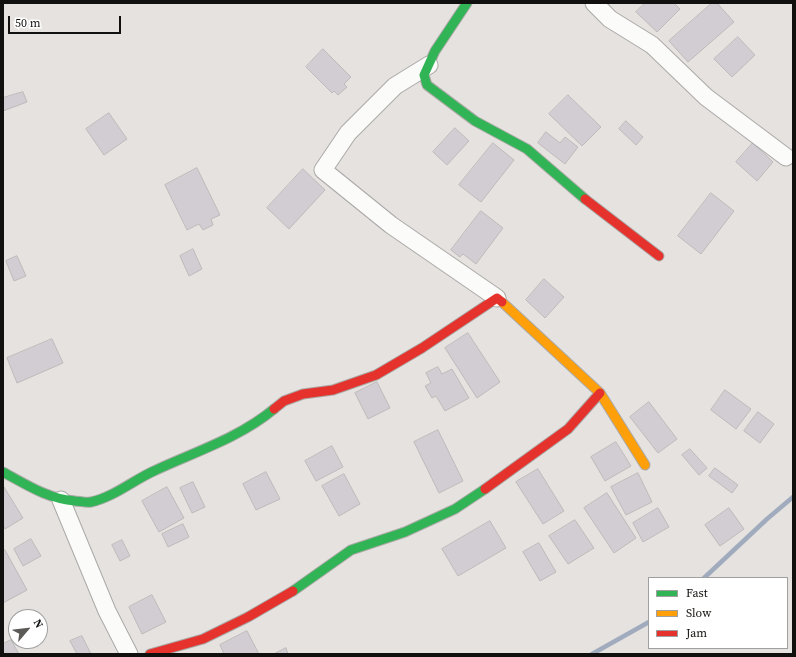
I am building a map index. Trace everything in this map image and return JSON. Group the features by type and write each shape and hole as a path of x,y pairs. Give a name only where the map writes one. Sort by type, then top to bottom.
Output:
{"street":[{"path":"467,3 435,51 424,75 428,85 475,121 527,149 574,190 659,256"},
{"path":"594,3 610,19 652,45 706,97 786,157"},
{"path":"429,64 395,86 348,133 323,170 391,225 497,298 600,393 645,465"},
{"path":"3,472 45,495 61,500 90,502 111,494 155,470 218,444 258,422 284,401 303,394 332,390 376,375 422,348 497,298"},
{"path":"150,654 203,639 295,590 351,550 405,532 454,509 505,475 568,429 600,393"},
{"path":"61,500 128,654"}],"building":[{"path":"645,3 674,3 680,9 657,32 636,12"},
{"path":"712,3 717,3 734,22 688,62 669,41"},
{"path":"738,37 755,55 732,77 714,59"},
{"path":"323,49 351,77 344,84 347,87 338,95 334,91 332,93 306,67"},
{"path":"23,92 27,102 3,111 3,98"},
{"path":"568,95 601,127 582,146 549,114"},
{"path":"109,113 127,139 104,155 86,129"},
{"path":"626,121 643,137 636,145 619,129"},
{"path":"455,128 469,141 447,165 433,152"},
{"path":"546,132 560,143 565,137 578,147 565,164 538,143"},
{"path":"493,143 514,160 481,202 459,185"},
{"path":"753,143 773,162 757,181 736,162"},
{"path":"197,168 220,215 211,219 213,225 203,230 199,224 187,230 165,185"},
{"path":"303,169 325,190 289,229 267,208"},
{"path":"711,193 734,211 701,254 678,236"},
{"path":"481,211 503,228 476,264 463,254 460,257 451,250"},
{"path":"193,249 202,269 189,276 180,256"},
{"path":"17,256 26,276 14,281 6,261"},
{"path":"544,279 564,297 545,318 526,300"},
{"path":"468,333 500,382 477,398 445,348"},
{"path":"52,339 63,363 17,383 7,358"},
{"path":"438,367 442,374 452,369 469,398 445,411 436,396 432,398 425,386 431,383 426,373"},
{"path":"377,382 390,408 368,419 355,393"},
{"path":"725,390 751,409 736,429 711,410"},
{"path":"649,402 677,439 658,453 630,417"},
{"path":"758,412 774,424 760,443 744,431"},
{"path":"438,430 463,481 439,493 414,442"},
{"path":"616,442 631,466 605,481 591,457"},
{"path":"332,446 343,467 316,481 305,461"},
{"path":"690,449 707,468 699,475 682,455"},
{"path":"715,468 738,485 732,493 709,476"},
{"path":"538,469 564,511 543,524 516,482"},
{"path":"266,472 280,499 256,510 243,484"},
{"path":"638,473 652,502 626,515 611,487"},
{"path":"344,474 360,504 339,516 322,486"},
{"path":"193,482 205,507 192,513 180,488"},
{"path":"4,487 23,518 5,529 3,525"},
{"path":"167,487 184,518 159,532 142,501"},
{"path":"607,493 636,538 614,553 584,508"},
{"path":"658,508 669,527 643,542 633,523"},
{"path":"729,508 744,529 720,546 705,525"},
{"path":"575,520 594,548 568,564 549,536"},
{"path":"490,521 506,548 458,576 442,549"},
{"path":"183,524 189,537 168,547 162,534"},
{"path":"31,539 41,556 23,566 14,549"},
{"path":"122,540 130,556 120,561 112,545"},
{"path":"539,543 556,572 540,581 523,552"},
{"path":"5,550 27,590 3,603 3,551"},
{"path":"152,595 166,622 142,634 129,607"},
{"path":"247,631 259,654 224,654 220,645"},
{"path":"82,636 91,654 77,654 70,641"},
{"path":"8,642 8,649 16,649 19,654 3,654 3,644"},
{"path":"286,648 288,654 274,654"}],"waterway":[{"path":"705,577 767,519 793,497"},
{"path":"592,654 648,623"}],"traffic: fast":[{"path":"467,3 435,51 424,75 427,85 475,121 527,149 585,199"},
{"path":"3,472 29,486 65,500 85,502 100,500 148,474 232,436 247,428 274,409"},
{"path":"293,591 351,550 405,532 455,509 485,489"}],"traffic: slow":[{"path":"502,302 600,393 645,465"}],"traffic: jam":[{"path":"585,199 659,256"},
{"path":"274,409 284,401 303,394 333,390 376,375 422,348 497,298 502,302"},
{"path":"485,489 568,429 600,393"},
{"path":"150,654 203,639 248,617 293,591"}]}
